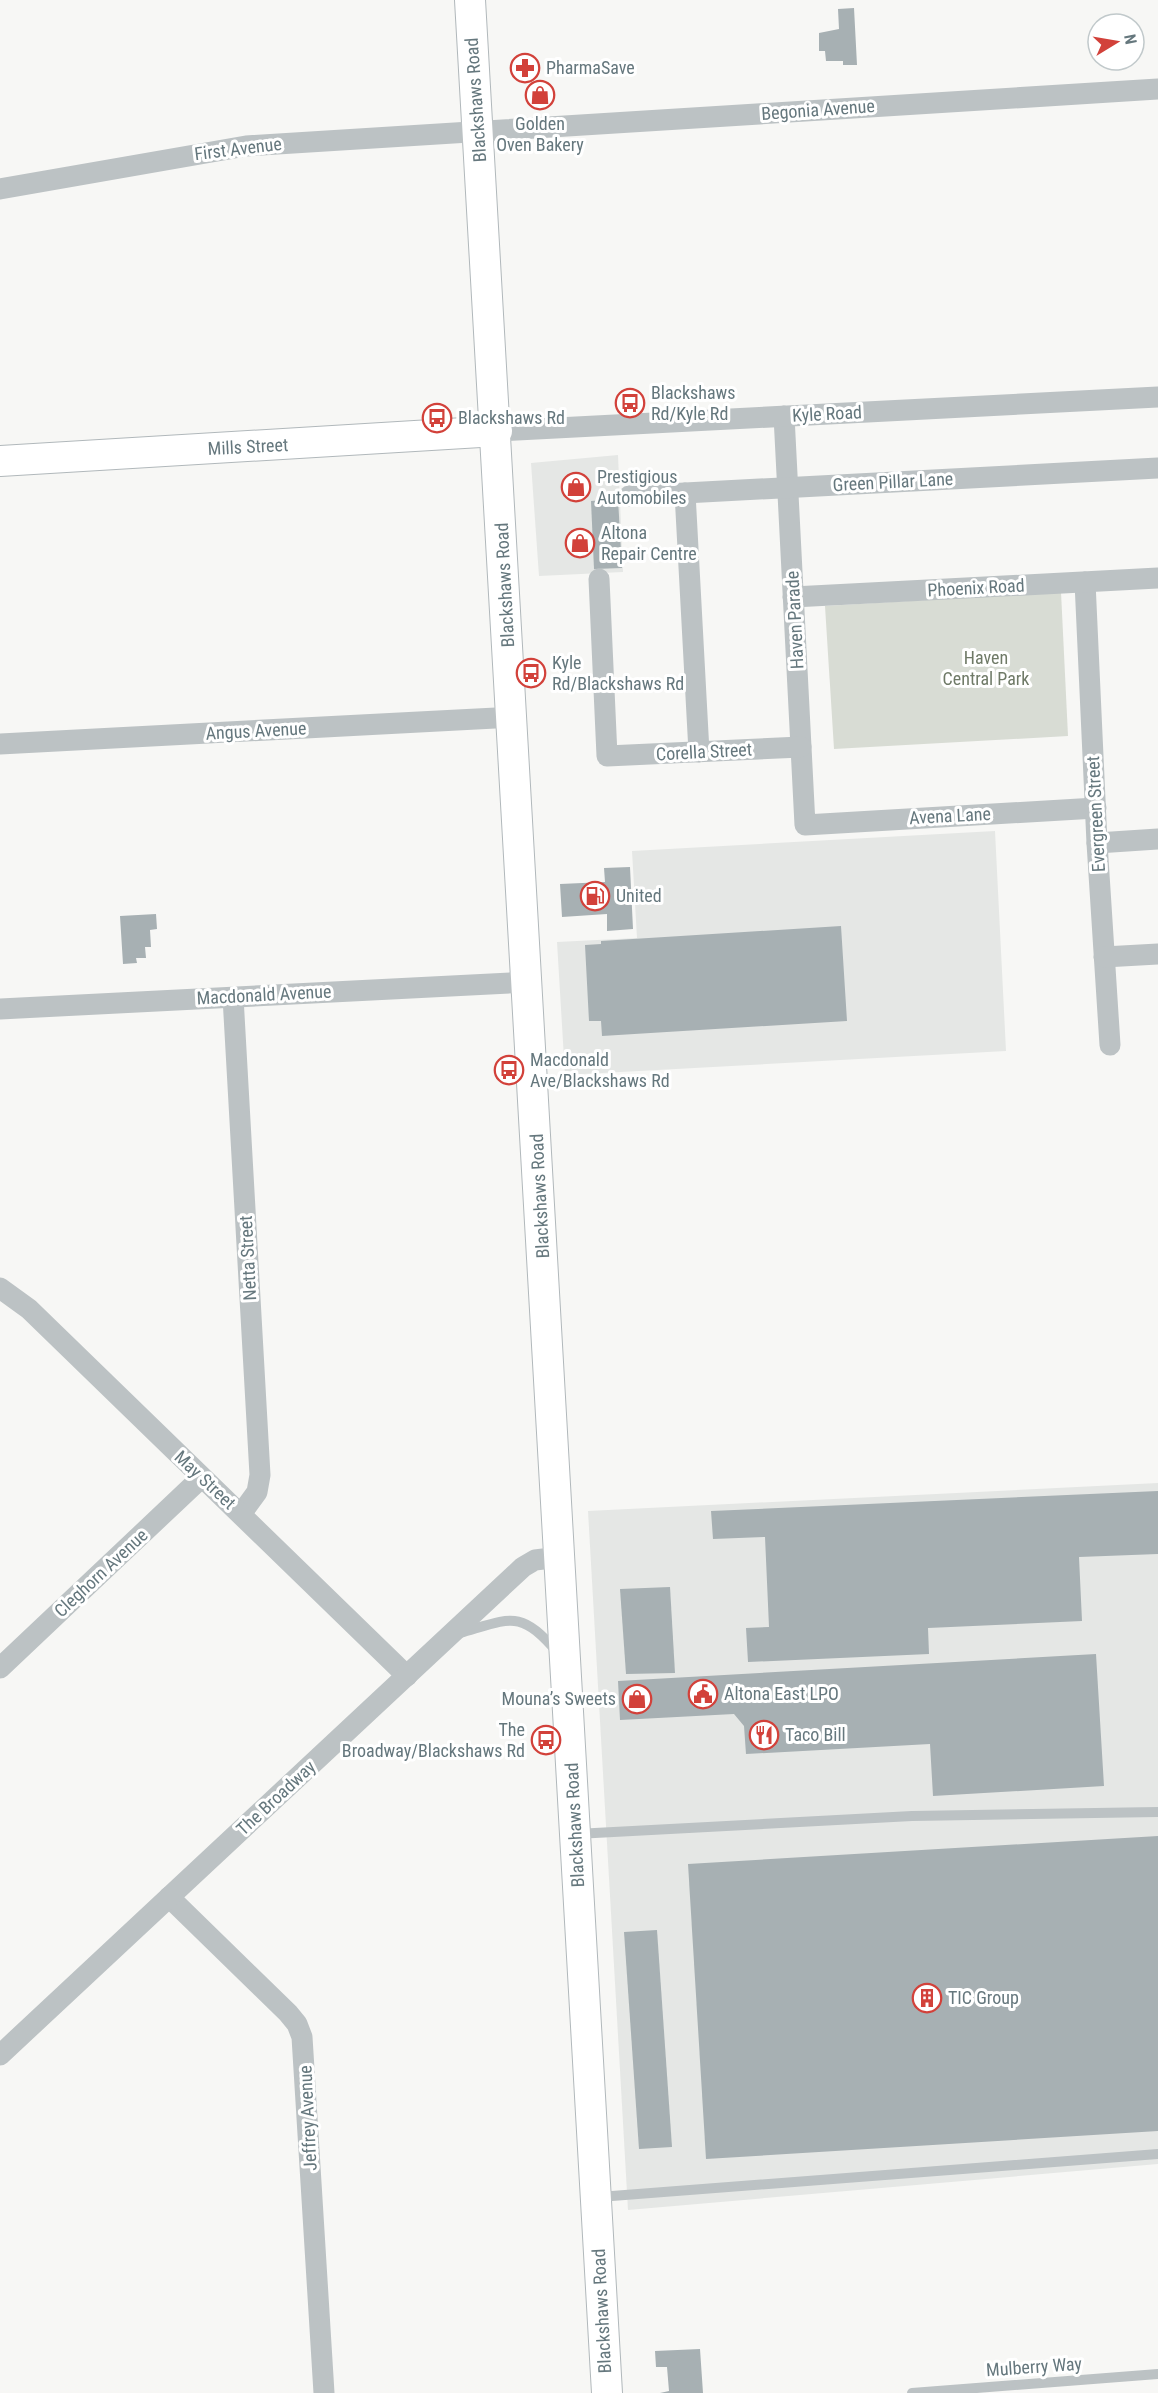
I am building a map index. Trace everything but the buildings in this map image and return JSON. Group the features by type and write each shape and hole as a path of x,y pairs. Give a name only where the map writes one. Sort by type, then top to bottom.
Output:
{"main road":[{"name":"Blackshaws Road","path":"470,0 497,431 607,2393"},
{"name":"Mills Street","path":"0,461 497,431"}],"street":[{"name":"Begonia Avenue","path":"478,131 1158,90"},
{"name":"First Avenue","path":"0,189 246,146 478,131"},
{"name":"Kyle Road","path":"497,431 1158,397"},
{"name":"Haven Parade","path":"784,416 805,825"},
{"name":"Green Pillar Lane","path":"629,496 1158,468"},
{"path":"685,493 699,752"},
{"name":"Phoenix Road","path":"793,597 1158,578"},
{"name":"Corella Street","path":"599,579 607,756 801,747"},
{"name":"Evergreen Street","path":"1085,582 1097,843 1110,1046"},
{"name":"Angus Avenue","path":"0,744 513,717"},
{"name":"Avena Lane","path":"805,825 1096,808"},
{"path":"1097,843 1158,839"},
{"path":"1104,957 1158,954"},
{"name":"Macdonald Avenue","path":"0,1009 528,982"},
{"name":"Netta Street","path":"233,997 260,1475 257,1492 241,1514"},
{"name":"May Street","path":"0,1288 29,1308 406,1676"},
{"name":"Cleghorn Avenue","path":"0,1668 201,1478"},
{"name":"The Broadway","path":"0,2055 523,1568 535,1560 560,1557"},
{"name":"Jeffrey Avenue","path":"169,1897 288,2013 297,2024 302,2037 324,2393"}],"lane":[{"path":"446,1638 508,1619 516,1620 539,1631 566,1663"},
{"path":"576,1834 912,1816 1158,1812"},
{"path":"596,2197 1158,2154"},
{"name":"Mulberry Way","path":"912,2393 1158,2374"}],"shaded area":[{"path":"618,455 623,572 539,576 531,463"},
{"path":"995,831 1006,1051 565,1075 557,942 637,938 632,851"},
{"path":"1158,1483 1158,2164 628,2210 588,1511"}],"green space":[{"name":"Haven Central Park","path":"1061,592 1068,736 834,749 825,606"}],"place":[{"name":"PharmaSave","path":"525,68"},
{"name":"Golden Oven Bakery","path":"540,95"},
{"name":"Blackshaws Rd/Kyle Rd","path":"630,403"},
{"name":"Blackshaws Rd","path":"437,418"},
{"name":"Prestigious Automobiles","path":"576,487"},
{"name":"Altona Repair Centre","path":"580,543"},
{"name":"Kyle Rd/Blackshaws Rd","path":"531,673"},
{"name":"United","path":"595,896"},
{"name":"Macdonald Ave/Blackshaws Rd","path":"509,1070"},
{"name":"Altona East LPO","path":"703,1694"},
{"name":"Mouna’s Sweets","path":"637,1699"},
{"name":"Taco Bill","path":"764,1735"},
{"name":"The Broadway/Blackshaws Rd","path":"546,1740"},
{"name":"TIC Group","path":"927,1998"}]}
